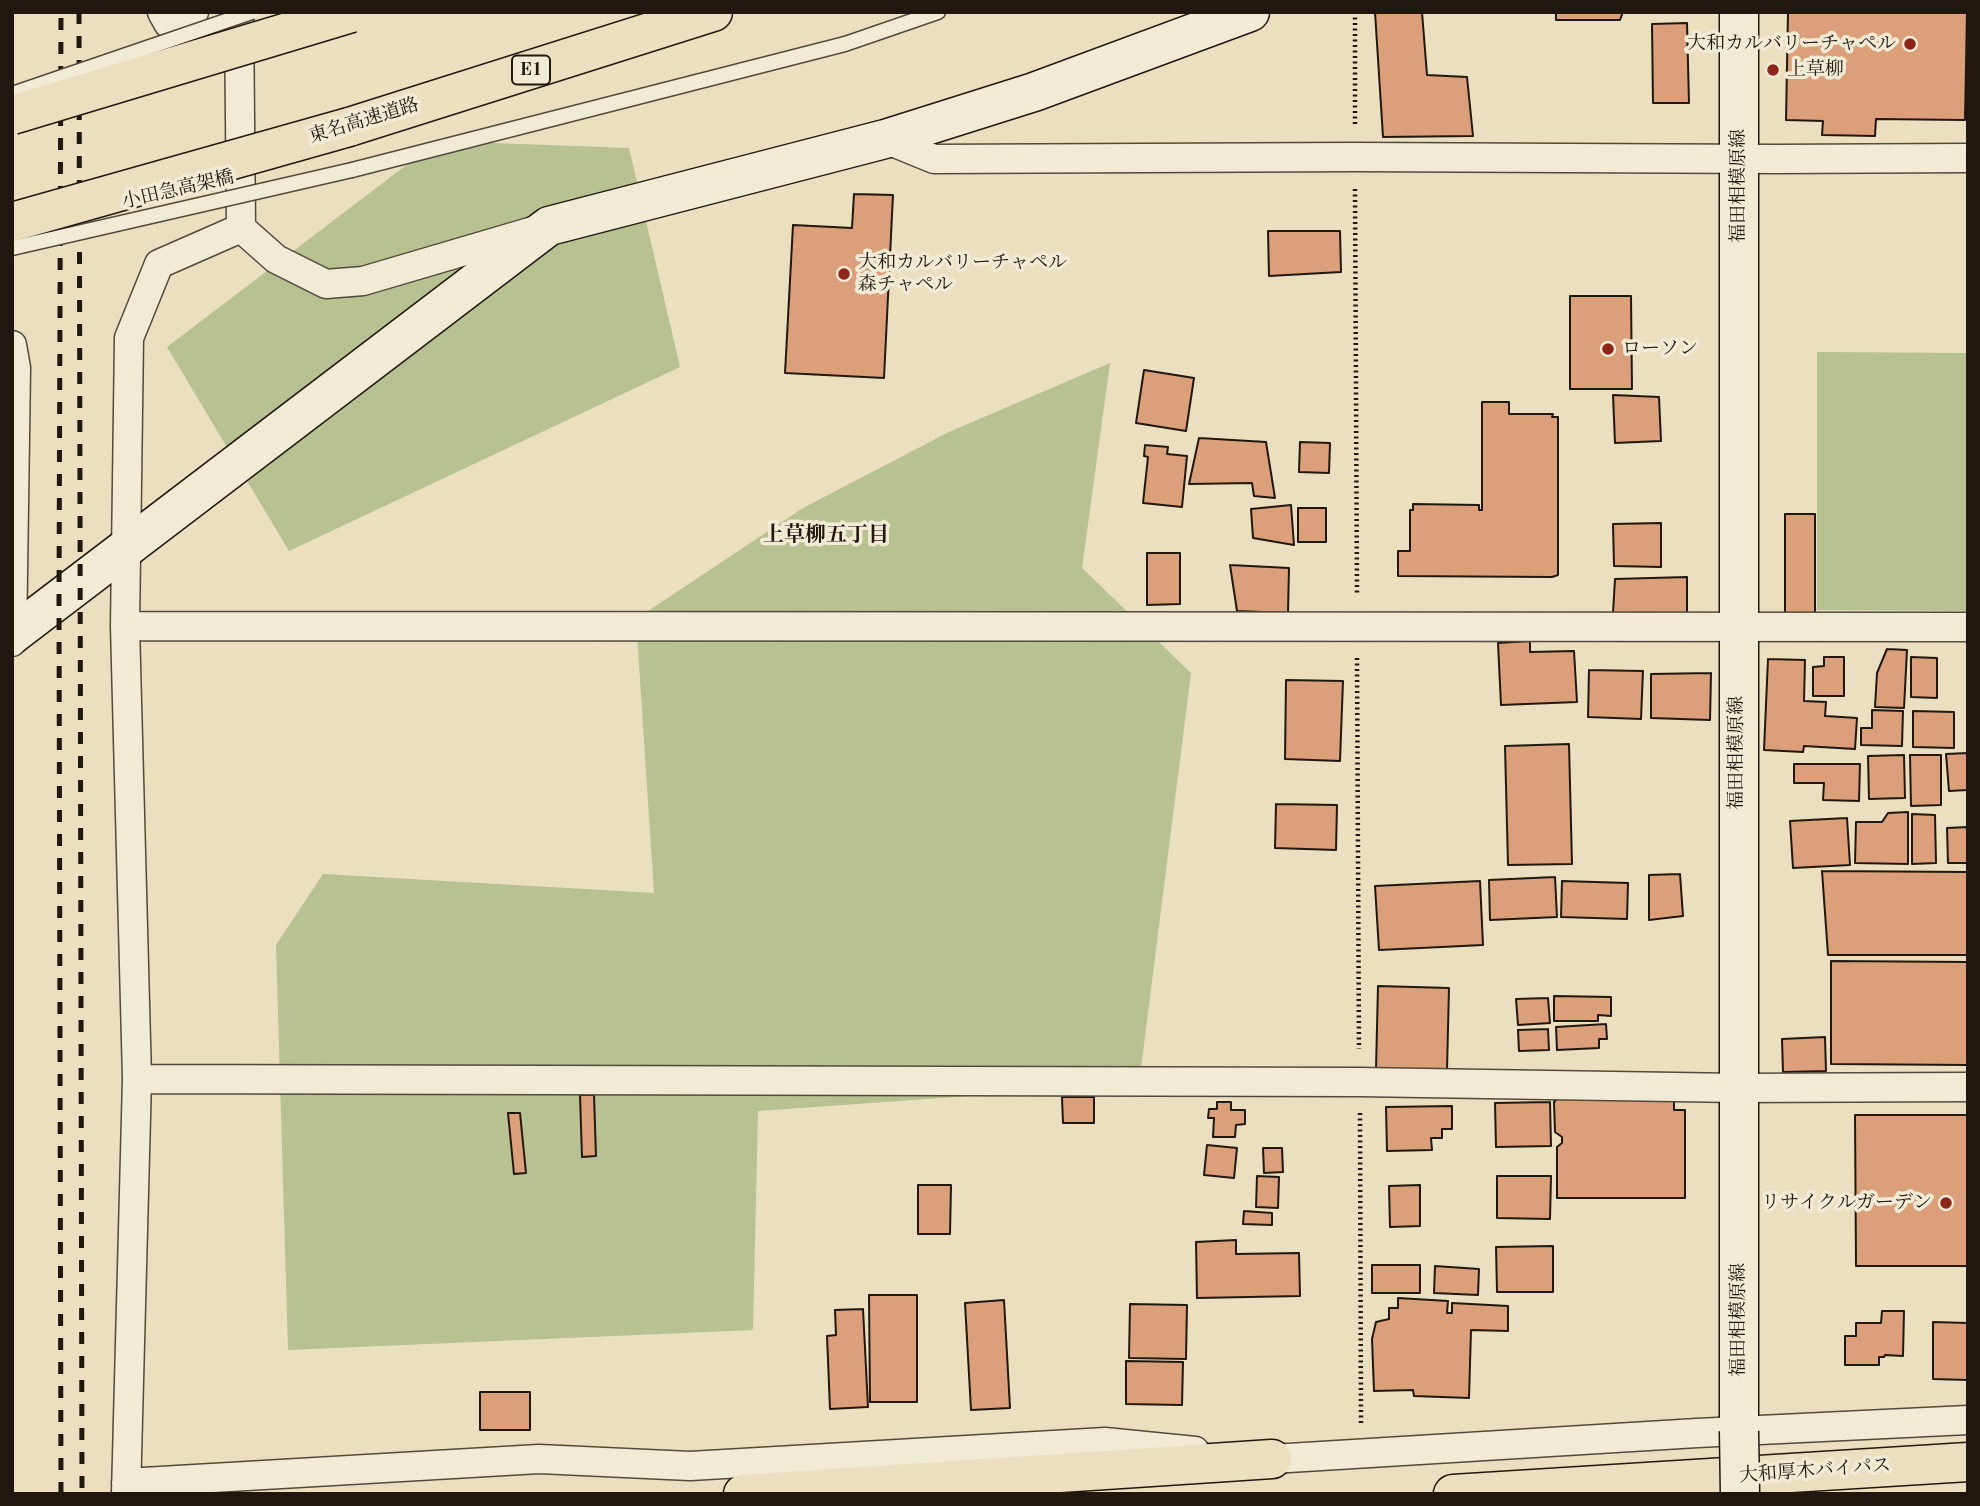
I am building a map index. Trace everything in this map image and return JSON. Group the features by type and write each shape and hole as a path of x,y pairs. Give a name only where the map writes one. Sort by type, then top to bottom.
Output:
{"highway":[{"name":"東名高速道路","path":"12,222 349,127 713,12"},
{"path":"12,115 352,13"},
{"path":"743,1494 1272,1459"},
{"name":"大和厚木バイパス","path":"1453,1494 1968,1462"}],"street":[{"path":"162,12 168,23 194,12"},
{"path":"239,12 241,228 276,259 326,284 363,281 549,226 885,139 1034,92 1250,12"},
{"name":"福田相模原線","path":"1739,12 1737,627 1740,1494"},
{"path":"885,139 934,159 1968,158"},
{"path":"12,635 549,226"},
{"path":"241,228 159,264 129,338 125,626 137,1079 126,1488 539,1459 690,1466 1105,1442 1272,1459 1968,1420"},
{"path":"12,345 16,368 12,642"},
{"path":"125,626 1968,627"},
{"path":"137,1079 1359,1082 1738,1088 1968,1087"}],"lane":[{"path":"12,94 252,12"},
{"name":"小田急高架橋","path":"12,248 352,170 845,44 938,12"}],"path":[{"path":"1354,12 1361,1426"}],"green space":[{"path":"438,141 629,148 680,367 289,551 167,347"},
{"path":"1817,352 1968,353 1968,611 1817,610"},
{"path":"1110,363 1082,568 1191,673 1139,1084 758,1111 753,1330 288,1350 276,945 323,874 654,893 636,619 803,508 949,432"}],"building":[{"path":"1375,12 1422,12 1427,75 1467,77 1473,136 1383,137"},
{"path":"1556,12 1623,12 1620,20 1556,20"},
{"path":"1788,12 1967,12 1965,120 1876,119 1875,136 1822,135 1823,121 1786,120"},
{"path":"1687,23 1689,103 1653,103 1652,24"},
{"path":"854,194 893,195 884,378 785,373 793,225 852,228"},
{"path":"1268,231 1340,231 1341,272 1269,276"},
{"path":"1570,296 1631,296 1632,389 1570,389"},
{"path":"1144,370 1194,378 1186,431 1136,423"},
{"path":"1613,395 1659,397 1661,441 1615,443"},
{"path":"1482,402 1509,402 1509,414 1553,414 1552,417 1558,417 1558,575 1398,576 1398,551 1410,551 1410,510 1413,510 1413,504 1479,505 1479,510 1482,510"},
{"path":"1199,438 1266,442 1275,498 1254,496 1252,483 1189,484"},
{"path":"1300,442 1330,443 1329,473 1299,472"},
{"path":"1145,445 1168,447 1167,454 1187,456 1182,507 1143,503 1148,457 1144,456"},
{"path":"1291,505 1294,545 1253,538 1251,509"},
{"path":"1298,508 1326,508 1326,542 1298,542"},
{"path":"1785,514 1815,514 1815,614 1785,614"},
{"path":"1661,523 1661,567 1614,566 1613,524"},
{"path":"1147,553 1180,553 1180,604 1147,605"},
{"path":"1230,565 1289,568 1288,613 1237,611"},
{"path":"1687,577 1687,614 1613,613 1615,579"},
{"path":"1530,641 1530,652 1574,651 1577,702 1501,705 1498,643"},
{"path":"1887,649 1907,650 1904,708 1875,707 1877,673"},
{"path":"1824,657 1844,657 1844,696 1813,696 1813,667 1824,666"},
{"path":"1911,657 1937,658 1937,698 1911,697"},
{"path":"1768,659 1805,660 1804,701 1826,702 1825,716 1857,718 1855,749 1804,746 1803,752 1764,750"},
{"path":"1589,670 1643,671 1641,719 1588,717"},
{"path":"1711,673 1710,720 1651,718 1651,674"},
{"path":"1286,680 1343,681 1340,761 1285,759"},
{"path":"1872,710 1903,711 1902,746 1861,745 1861,728 1872,728"},
{"path":"1913,711 1954,712 1954,748 1913,747"},
{"path":"1569,744 1572,864 1508,865 1505,746"},
{"path":"1968,753 1968,790 1949,791 1946,754"},
{"path":"1904,755 1905,798 1869,799 1868,756"},
{"path":"1910,755 1941,755 1941,805 1911,806"},
{"path":"1794,764 1860,764 1859,801 1823,800 1824,783 1794,783"},
{"path":"1276,804 1337,805 1336,850 1275,848"},
{"path":"1908,812 1908,864 1855,863 1856,822 1882,822 1888,813"},
{"path":"1912,814 1935,815 1936,863 1912,864"},
{"path":"1847,818 1850,865 1793,868 1790,821"},
{"path":"1968,827 1968,863 1948,863 1947,828"},
{"path":"1822,871 1968,872 1968,955 1828,955"},
{"path":"1680,874 1683,916 1649,920 1649,875"},
{"path":"1555,877 1557,917 1490,920 1489,880"},
{"path":"1480,881 1483,945 1379,950 1375,886"},
{"path":"1562,881 1628,883 1627,919 1561,917"},
{"path":"1831,961 1968,962 1968,1065 1831,1064"},
{"path":"1378,986 1449,988 1447,1070 1376,1069"},
{"path":"1554,996 1611,997 1611,1016 1598,1015 1598,1021 1554,1021"},
{"path":"1548,998 1550,1023 1518,1025 1516,999"},
{"path":"1606,1024 1607,1039 1599,1039 1599,1048 1557,1050 1556,1027"},
{"path":"1548,1029 1549,1050 1519,1051 1518,1030"},
{"path":"1825,1037 1826,1071 1783,1072 1782,1039"},
{"path":"1563,1091 1674,1092 1674,1110 1685,1110 1685,1198 1557,1198 1557,1147 1562,1143 1562,1137 1555,1132 1554,1102"},
{"path":"580,1095 594,1095 596,1156 582,1157"},
{"path":"1062,1097 1094,1097 1094,1123 1063,1123"},
{"path":"1217,1102 1231,1102 1231,1110 1245,1110 1245,1124 1236,1125 1235,1137 1213,1137 1214,1118 1208,1118 1209,1109 1217,1109"},
{"path":"1550,1102 1551,1146 1496,1147 1495,1103"},
{"path":"1452,1106 1452,1129 1442,1129 1442,1138 1431,1138 1432,1150 1387,1151 1386,1107"},
{"path":"508,1113 520,1113 526,1173 514,1174"},
{"path":"1855,1115 1968,1115 1968,1266 1856,1266"},
{"path":"1207,1145 1237,1148 1234,1178 1204,1175"},
{"path":"1263,1148 1282,1148 1283,1172 1264,1173"},
{"path":"1257,1176 1279,1177 1278,1208 1256,1207"},
{"path":"1497,1176 1551,1176 1550,1219 1497,1218"},
{"path":"918,1185 951,1185 950,1234 918,1234"},
{"path":"1420,1185 1420,1226 1390,1227 1389,1186"},
{"path":"1244,1211 1272,1213 1272,1225 1243,1224"},
{"path":"1236,1240 1236,1254 1299,1253 1300,1296 1197,1298 1196,1242"},
{"path":"1553,1246 1553,1292 1497,1292 1496,1247"},
{"path":"1372,1265 1420,1265 1420,1293 1372,1293"},
{"path":"1435,1266 1479,1269 1478,1295 1434,1293"},
{"path":"869,1295 917,1295 917,1402 870,1402"},
{"path":"1398,1298 1448,1301 1447,1313 1452,1313 1452,1303 1508,1306 1508,1331 1471,1330 1469,1398 1414,1396 1413,1390 1374,1391 1372,1339 1376,1322 1389,1319 1389,1308 1398,1308"},
{"path":"1004,1300 1010,1408 971,1410 965,1303"},
{"path":"1130,1304 1187,1305 1186,1359 1129,1358"},
{"path":"863,1309 868,1407 830,1409 827,1336 836,1335 835,1310"},
{"path":"1882,1311 1904,1311 1903,1356 1879,1357 1879,1365 1845,1365 1845,1336 1856,1336 1856,1323 1881,1323"},
{"path":"1933,1322 1968,1323 1968,1380 1933,1379"},
{"path":"1126,1361 1183,1362 1182,1405 1126,1404"},
{"path":"480,1392 530,1392 530,1430 480,1430"}],"railway":[{"path":"61,12 61,1494"},
{"path":"79,12 82,1494"}],"place":[{"name":"大和カルバリーチャペル","path":"1910,44"},
{"name":"上草柳","path":"1773,70"},
{"name":"大和カルバリーチャペル 森チャペル","path":"844,274"},
{"name":"ローソン","path":"1608,349"},
{"name":"リサイクルガーデン","path":"1946,1203"}],"district":[{"name":"上草柳五丁目","path":"826,535"}]}
